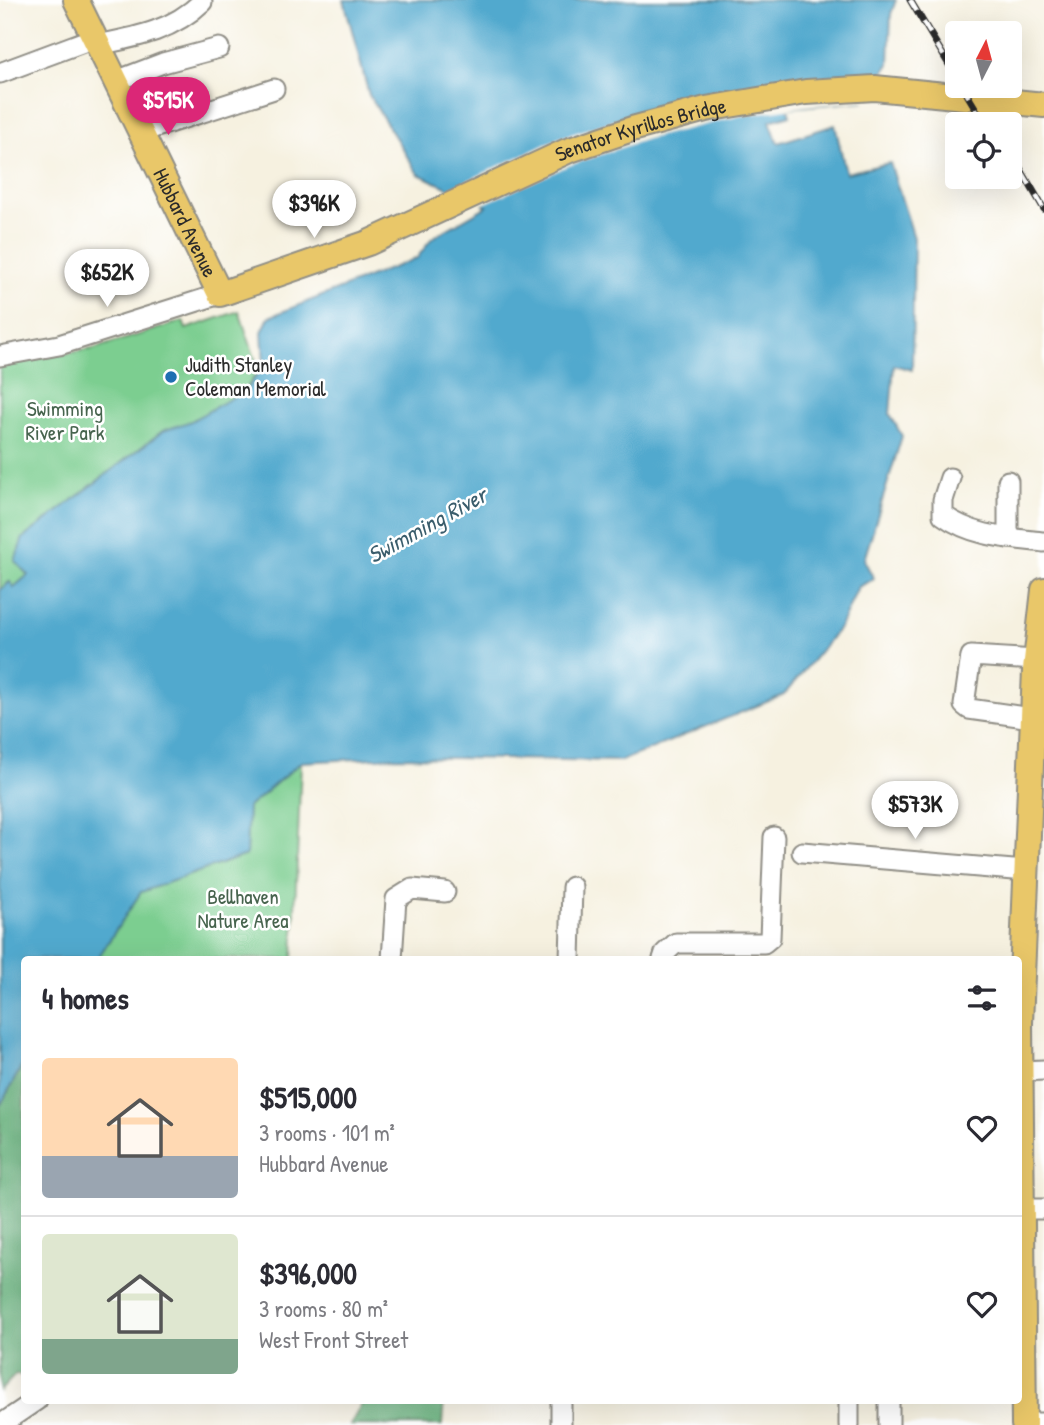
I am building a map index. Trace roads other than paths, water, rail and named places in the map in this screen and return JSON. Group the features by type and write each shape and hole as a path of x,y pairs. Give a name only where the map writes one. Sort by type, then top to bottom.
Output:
{"main road":[{"name":"Hubbard Avenue","path":"76,0 220,294"},
{"name":"Senator Kyrillos Bridge","path":"220,294 347,252 541,161 667,118 774,96 875,88 1044,105"},
{"path":"1022,986 1032,862 1032,718 1044,590"},
{"path":"1022,1034 1032,1071 1022,1335"},
{"path":"1022,1363 1031,1424"}],"street":[{"path":"0,73 96,41 149,34 178,23 202,2"},
{"path":"116,81 163,63 219,48"},
{"path":"141,132 274,89"},
{"path":"0,356 59,345 220,294"},
{"path":"950,478 943,500 943,515 954,523 991,537 1044,542"},
{"path":"1008,481 1008,538"},
{"path":"1032,718 969,709 964,705 971,656 1039,650"},
{"path":"664,956 676,943 764,943 770,938 774,837"},
{"path":"802,852 1032,862"},
{"path":"570,956 572,887"},
{"path":"392,956 396,899 412,889 445,892"},
{"path":"0,1425 31,1404"},
{"path":"561,1404 561,1425"},
{"path":"849,1404 849,1425"},
{"path":"889,1404 889,1425"}],"water":[{"name":"Swimming River","path":"344,0 896,0 891,14 889,64 864,101 788,108 790,115 770,121 778,143 835,125 846,173 890,163 914,238 912,370 894,365 890,414 902,436 864,560 874,579 858,587 840,627 784,695 621,761 395,757 301,762 248,807 246,855 141,892 99,956 21,956 21,1068 0,1106 0,590 10,582 14,587 28,575 15,561 23,538 163,431 191,421 247,389 264,365 262,332 269,317 417,258 432,238 487,206 418,174 369,95"}],"railway":[{"path":"910,0 945,58"},
{"path":"969,98 978,112"},
{"path":"1022,171 1044,209"}],"place":[{"name":"Judith Stanley Coleman Memorial","path":"171,377"}],"park label":[{"name":"Swimming River Park","path":"65,421"},
{"name":"Bellhaven Nature Area","path":"243,909"}]}
